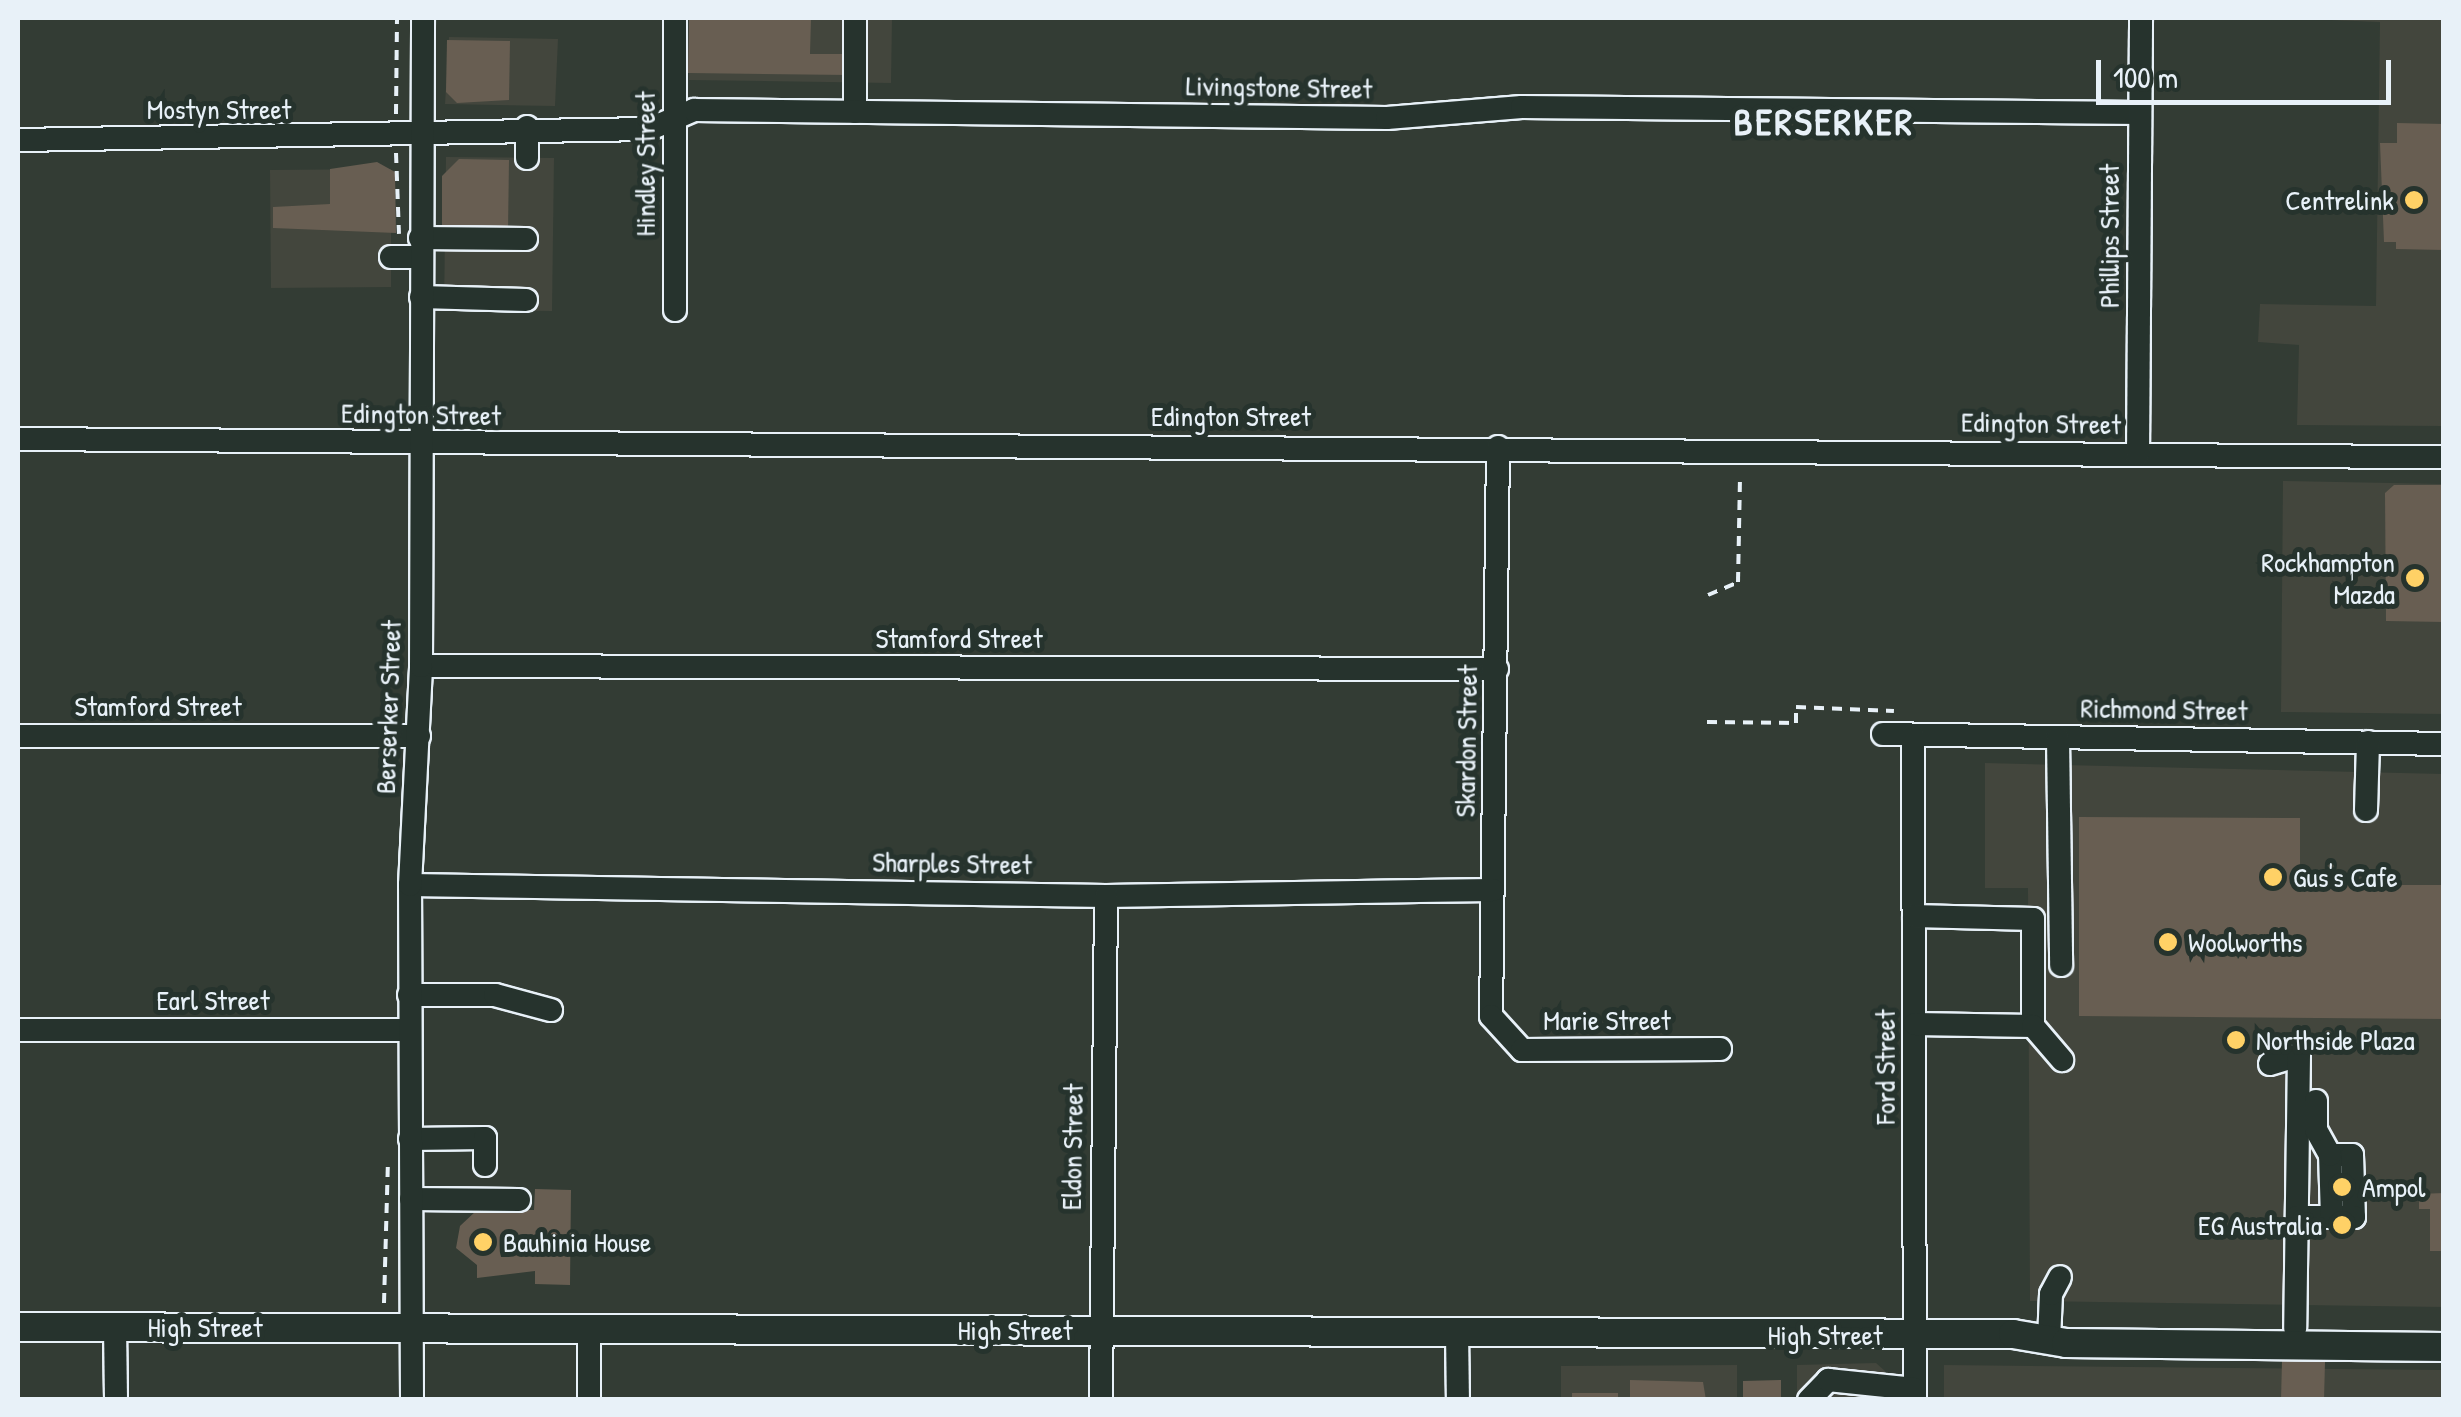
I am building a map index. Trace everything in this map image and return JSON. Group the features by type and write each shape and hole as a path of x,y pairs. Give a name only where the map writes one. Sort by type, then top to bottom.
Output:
{"main road":[{"name":"High Street","path":"18,1327 1915,1335 2444,1328"},
{"name":"High Street","path":"2049,1334 2444,1347"}],"street":[{"name":"Berserker Street","path":"412,1400 411,1199 399,1142 409,1030 410,885 422,666 422,18"},
{"name":"Hindley Street","path":"674,310 675,18"},
{"path":"855,112 856,18"},
{"name":"Phillips Street","path":"2138,454 2141,18"},
{"name":"Livingstone Street","path":"421,134 527,128 650,129 694,110 2140,114"},
{"path":"527,128 527,158"},
{"name":"Mostyn Street","path":"18,140 421,134"},
{"path":"391,258 420,248 526,240"},
{"path":"421,297 526,300"},
{"name":"Edington Street","path":"18,439 1498,447 2444,458"},
{"name":"Skardon Street","path":"1498,447 1491,1016 1500,1034"},
{"name":"Stamford Street","path":"422,666 1497,669"},
{"name":"Richmond Street","path":"1883,734 2444,744"},
{"name":"Ford Street","path":"1913,735 1915,1394"},
{"name":"Stamford Street","path":"18,736 419,736"},
{"path":"2058,738 2054,884 2061,965"},
{"path":"2366,810 2368,742"},
{"path":"2054,884 2032,920 2033,1026 2062,1060"},
{"name":"Sharples Street","path":"410,885 1106,896 1493,890"},
{"name":"Eldon Street","path":"1100,1400 1106,896"},
{"path":"1914,916 2032,920"},
{"path":"409,995 495,995 551,1010"},
{"path":"1915,1024 2033,1026"},
{"name":"Earl Street","path":"18,1030 409,1030"},
{"name":"Marie Street","path":"1500,1034 1522,1050 1720,1049"},
{"path":"2270,1064 2298,1055 2307,1107 2330,1155 2332,1217 2296,1217"},
{"path":"2296,1328 2296,1217 2307,1107"},
{"path":"399,1142 485,1138 485,1165"},
{"path":"411,1199 518,1200"},
{"path":"2049,1334 2060,1277"},
{"path":"115,1326 116,1400"},
{"path":"589,1328 590,1400"},
{"path":"1457,1332 1458,1400"},
{"path":"1809,1400 1828,1380 1915,1394"}],"path":[{"path":"1708,595 1738,582 1741,450"},
{"path":"1708,722 1796,722 1796,707 1894,710"},
{"path":"384,1308 399,1142"}],"shaded area":[{"path":"690,18 892,18 891,83 689,80"},
{"path":"2277,18 2443,18 2443,426 2297,425 2299,345 2258,342 2260,304 2376,306 2380,22"},
{"path":"449,37 558,39 555,106 445,104"},
{"path":"446,157 554,158 552,311 444,310"},
{"path":"391,169 391,287 271,288 270,170"},
{"path":"2283,481 2443,484 2443,714 2281,712"},
{"name":"Northside Plaza","path":"1985,763 2443,774 2443,1307 2030,1301 2028,888 1985,888"},
{"path":"1876,1363 1885,1371 1886,1399 1797,1399 1797,1365"},
{"path":"1737,1365 1737,1399 1561,1399 1561,1366"},
{"path":"1944,1365 2443,1370 2443,1399 1944,1399"}],"building":[{"path":"689,18 811,18 810,54 848,54 848,75 688,73"},
{"path":"447,40 510,41 509,100 457,103 446,92"},
{"name":"Centrelink","path":"2397,123 2444,124 2444,250 2396,249 2396,242 2384,242 2380,143 2397,143"},
{"path":"459,159 509,160 508,230 442,230 442,176"},
{"path":"377,162 395,172 396,233 273,228 273,207 330,204 330,169"},
{"name":"Rockhampton Mazda","path":"2394,485 2444,485 2444,622 2386,621 2385,493"},
{"path":"2079,817 2300,818 2300,885 2444,885 2444,1019 2079,1016"},
{"path":"535,1189 571,1190 570,1285 535,1284 535,1271 477,1278 477,1265 456,1248 460,1226 477,1210 534,1210"},
{"path":"2444,1193 2444,1251 2430,1251 2430,1209 2419,1209 2419,1194"},
{"path":"2282,1361 2325,1362 2324,1400 2281,1400"},
{"path":"1630,1380 1703,1382 1706,1400 1630,1400"},
{"path":"1781,1380 1781,1400 1743,1400 1743,1381"},
{"path":"1572,1393 1618,1393 1618,1400 1572,1400"}],"place":[{"name":"Centrelink","path":"2414,200"},
{"name":"Rockhampton Mazda","path":"2415,578"},
{"name":"Gus's Cafe","path":"2273,877"},
{"name":"Woolworths","path":"2168,942"},
{"name":"Northside Plaza","path":"2236,1040"},
{"name":"Ampol","path":"2342,1187"},
{"name":"EG Australia","path":"2342,1225"},
{"name":"Bauhinia House","path":"483,1242"}],"district":[{"name":"BERSERKER","path":"1824,122"}]}
